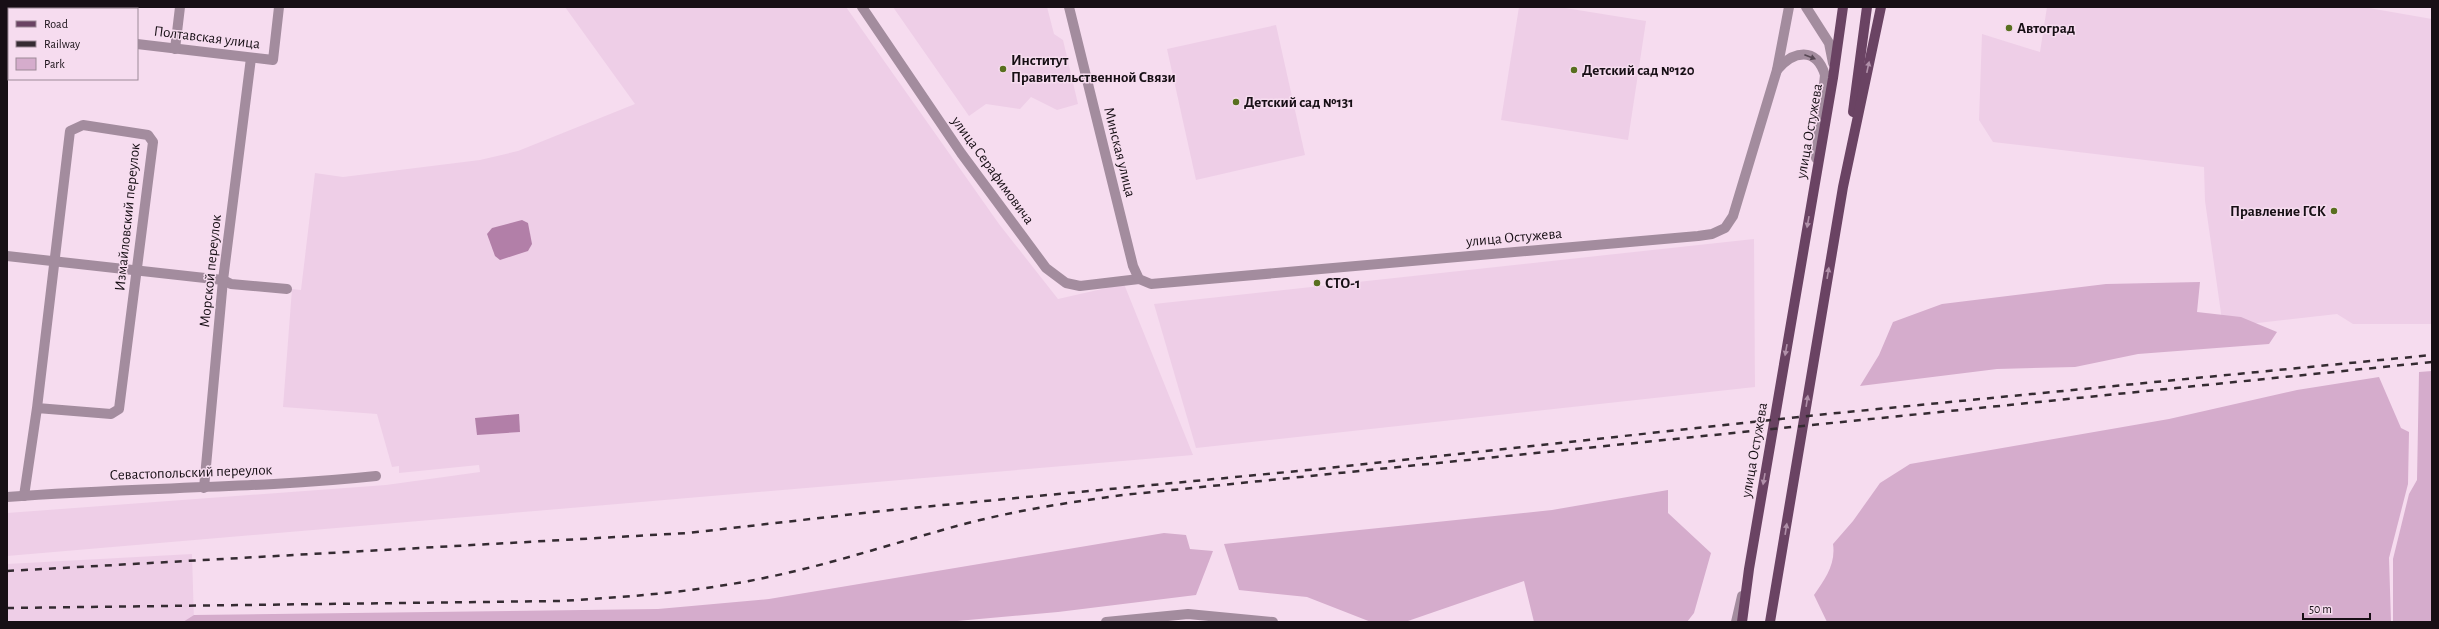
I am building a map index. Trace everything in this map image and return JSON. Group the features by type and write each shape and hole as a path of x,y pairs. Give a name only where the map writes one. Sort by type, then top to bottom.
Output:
{"main road":[{"path":"1833,78 1843,7"},
{"path":"1770,622 1842,187 1867,7"},
{"path":"1842,187 1881,7"},
{"name":"улица Остужева","path":"1742,622 1749,569 1833,78"}],"street":[{"path":"175,49 180,7"},
{"name":"Полтавская улица","path":"138,44 273,60 279,7"},
{"name":"улица Серафимовича","path":"862,7 961,152 1046,268 1066,283 1080,286 1139,279"},
{"name":"Минская улица","path":"1069,7 1130,258 1139,279"},
{"name":"улица Остужева","path":"1139,279 1151,284 1345,266 1645,242 1712,234 1725,228 1733,216 1777,70 1789,7"},
{"name":"улица Остужева","path":"1806,7 1832,50 1833,78"},
{"path":"1777,70 1786,60 1801,54 1812,56 1822,66 1825,75 1817,132 1814,184"},
{"name":"Морской переулок","path":"204,488 224,280 251,58"},
{"name":"Измайловский переулок","path":"24,496 37,408 70,131 83,125 148,134 153,142 119,409 111,414 37,408"},
{"path":"7,256 224,280 231,284 287,289"},
{"name":"Севастопольский переулок","path":"7,497 106,490 204,488 307,483 376,476"},
{"path":"1775,622 1780,568"},
{"path":"1736,622 1749,569"},
{"path":"1106,622 1188,614 1273,622"}],"shaded area":[{"path":"565,7 846,7 999,224 1058,299 1124,284 1193,455 7,556 7,513 386,485 480,472 479,465 399,473 399,466 392,467 377,414 283,407 292,289 301,290 315,173 343,177 480,160 518,151 635,104"},
{"name":"Институт Правительственной Связи","path":"893,7 1047,7 1054,34 1063,40 1078,104 1057,110 1031,97 1020,109 986,104 969,116"},
{"name":"Детский сад №120","path":"1519,7 1559,7 1646,21 1628,140 1501,120"},
{"path":"2047,7 2363,7 2432,19 2432,324 2353,324 2337,314 2223,327 2205,201 2204,167 1993,142 1979,120 1982,34 2040,52"},
{"name":"Детский сад №131","path":"1276,25 1305,155 1196,180 1167,49"},
{"path":"522,220 528,223 532,244 528,251 500,260 495,256 487,234 492,228"},
{"path":"1754,239 1755,387 1196,448 1154,304"},
{"path":"519,414 520,432 477,435 475,418"},
{"path":"192,554 194,622 7,622 7,564"}],"green space":[{"path":"2200,282 2197,312 2241,317 2277,332 2269,344 2138,354 2075,367 1997,369 1860,386 1879,355 1893,322 1942,304 2106,284"},
{"path":"2432,371 2432,622 2393,622 2393,559 2409,494 2417,480 2419,372"},
{"path":"2379,377 2401,428 2409,432 2408,484 2389,558 2391,622 1827,622 1814,595 1829,571 1833,558 1833,544 1853,521 1880,483 1910,464 2169,419 2297,390"},
{"path":"1668,490 1668,513 1711,553 1694,613 1687,622 1534,622 1524,581 1405,622 1371,622 1307,597 1239,590 1224,544 1552,510"},
{"path":"1164,533 1186,535 1190,549 1213,551 1196,595 1058,612 946,622 183,622 194,615 658,609 769,599"}],"railway":[{"path":"7,571 688,533 881,511 1319,469 1827,414 2432,355"},
{"path":"7,608 560,601 662,593 713,587 764,578 815,566 987,518 1084,500 2432,362"}],"place":[{"name":"Автоград","path":"2009,28"},
{"name":"Институт Правительственной Связи","path":"1003,69"},
{"name":"Детский сад №120","path":"1574,70"},
{"name":"Детский сад №131","path":"1236,102"},
{"name":"Правление ГСК","path":"2334,211"},
{"name":"СТО-1","path":"1317,283"}]}
